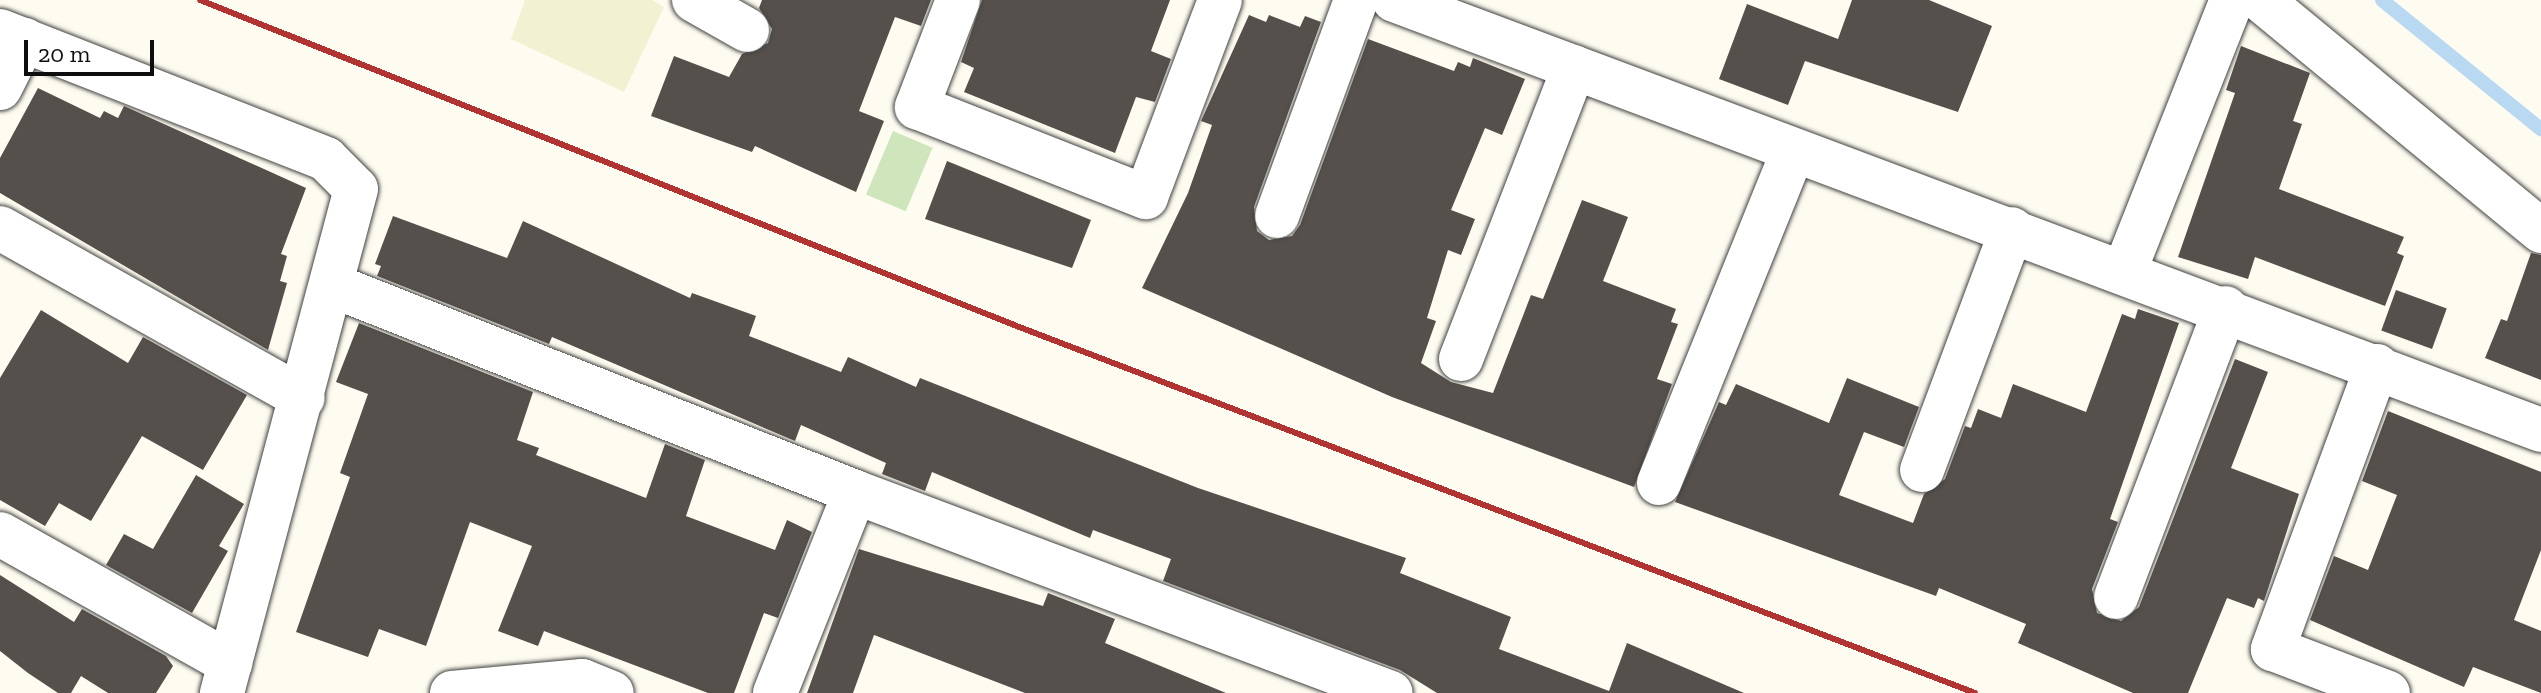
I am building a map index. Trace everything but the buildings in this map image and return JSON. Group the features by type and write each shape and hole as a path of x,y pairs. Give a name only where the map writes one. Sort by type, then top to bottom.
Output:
{"street":[{"path":"694,0 747,30"},
{"path":"958,0 917,107 1146,197 1220,0"},
{"path":"1277,216 1356,0"},
{"path":"1394,0 1793,152 2125,270 2541,430"},
{"path":"2125,270 2232,0"},
{"path":"2261,0 2541,231"},
{"path":"0,88 12,36 326,159 356,189 334,286 226,678 0,534"},
{"path":"1461,359 1574,67"},
{"path":"1659,483 1793,152"},
{"path":"0,228 303,398"},
{"path":"1922,470 2012,229"},
{"path":"334,286 855,492 1391,693"},
{"path":"2116,597 2226,308"},
{"path":"2377,366 2273,649 2388,693"},
{"path":"775,693 855,492"},
{"path":"452,693 582,681 612,693"}],"green space":[{"path":"525,0 652,0 664,7 624,92 511,39"},
{"path":"893,131 933,148 906,211 866,195"}],"waterway":[{"path":"2382,0 2541,129"}],"railway":[{"path":"200,0 1014,325 1975,693"}]}
